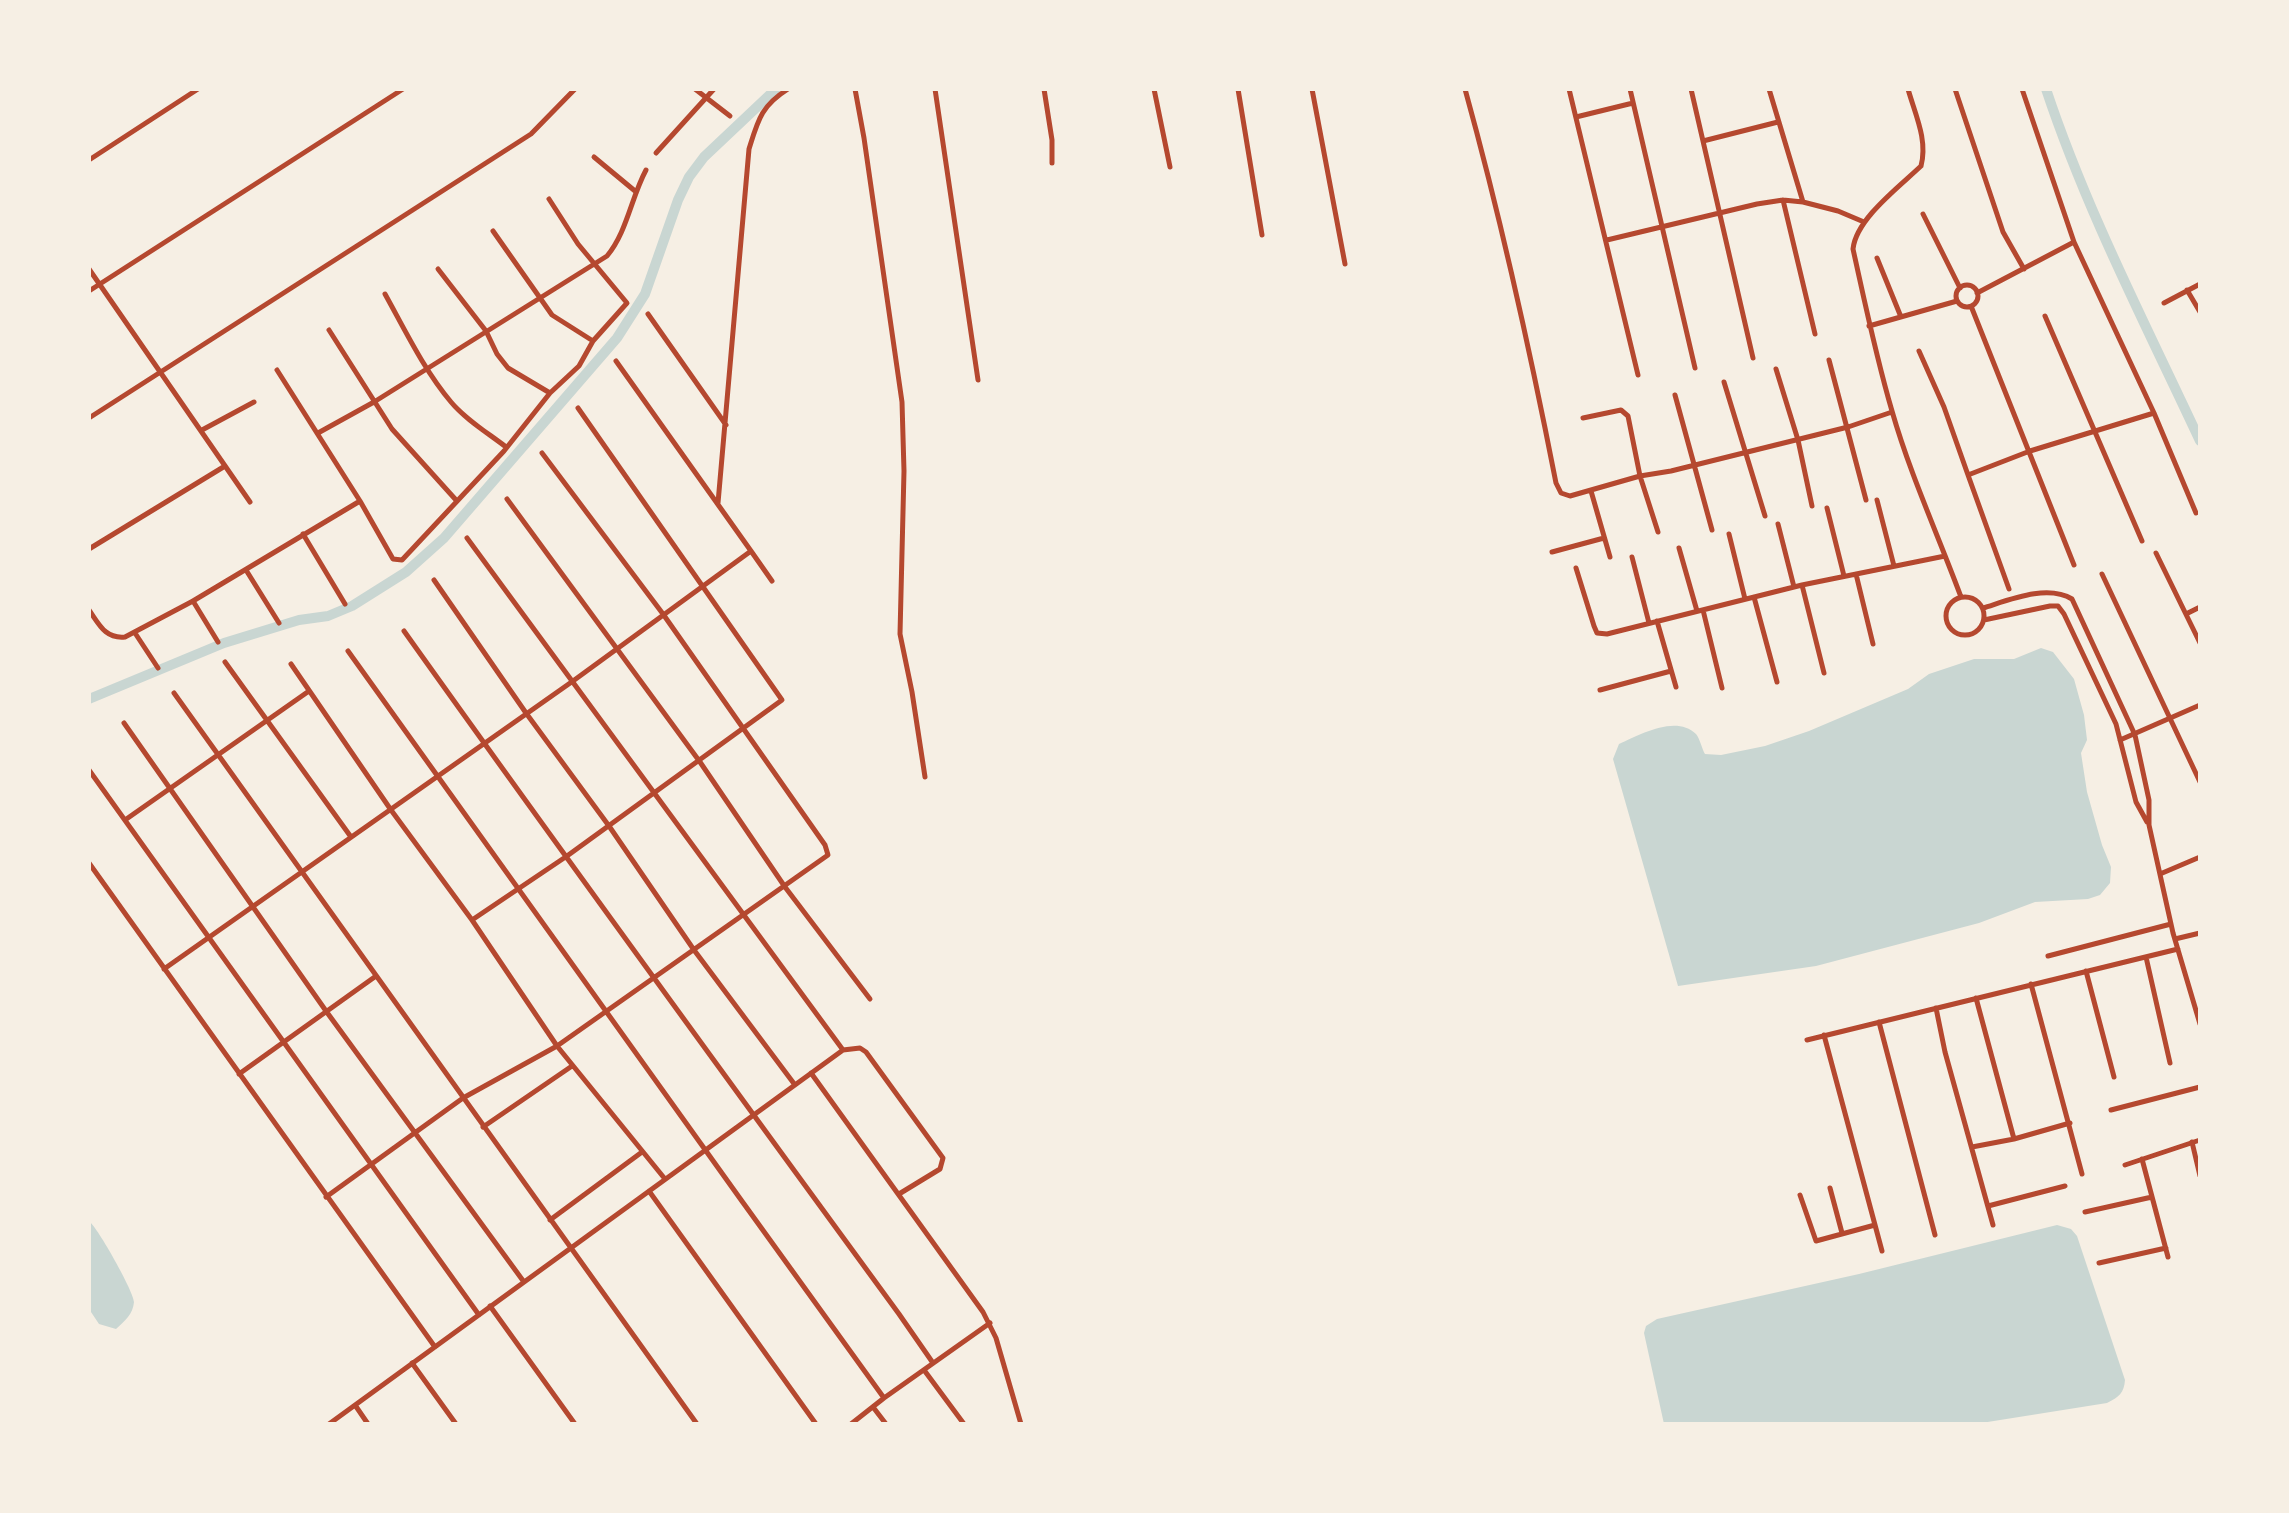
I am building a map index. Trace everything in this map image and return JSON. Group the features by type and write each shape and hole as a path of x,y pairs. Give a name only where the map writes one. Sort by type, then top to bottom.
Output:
{"street":[{"path":"89,160 198,89"},
{"path":"89,291 402,89"},
{"path":"89,418 531,134 575,89"},
{"path":"695,89 730,116"},
{"path":"656,153 714,89"},
{"path":"718,503 748,149 759,115 788,89"},
{"path":"855,89 902,402 904,471 900,634 925,776"},
{"path":"935,89 978,380"},
{"path":"1044,89 1052,140 1052,163"},
{"path":"1154,89 1170,167"},
{"path":"1238,89 1262,235"},
{"path":"1312,89 1345,264"},
{"path":"1465,89 1492,187 1524,325 1557,487 1566,496 1798,440 1892,412"},
{"path":"1569,89 1638,375"},
{"path":"1630,89 1695,368"},
{"path":"1691,89 1753,358"},
{"path":"1769,89 1803,202"},
{"path":"1908,89 1921,132 1921,166 1864,222 1854,240 1853,249 1869,326 1892,412 1961,597"},
{"path":"1955,89 2003,232 2024,270"},
{"path":"2022,89 2074,242 2154,413 2196,513"},
{"path":"1576,117 1633,103"},
{"path":"1703,141 1778,122"},
{"path":"594,157 635,191"},
{"path":"318,433 374,402 607,257 618,243 635,191 646,170"},
{"path":"277,370 360,501 393,559 402,560 506,447 550,393 579,366 593,341 628,303 578,244 550,199"},
{"path":"1607,240 1783,201 1803,202 1838,211 1864,222"},
{"path":"1783,201 1815,334"},
{"path":"1923,214 1960,288"},
{"path":"493,231 552,315 593,341"},
{"path":"1977,293 2074,242"},
{"path":"1877,258 1901,317"},
{"path":"89,269 250,502"},
{"path":"439,269 486,331 497,354 508,368 550,393"},
{"path":"2165,303 2200,284"},
{"path":"1969,285 1977,293 1977,301 1964,307 1957,301 1956,293 1960,288 1969,285"},
{"path":"2187,290 2200,312"},
{"path":"385,294 427,368 451,402 467,418 506,447"},
{"path":"1869,326 1957,301"},
{"path":"1971,306 2074,565"},
{"path":"648,314 726,425"},
{"path":"2045,316 2142,541"},
{"path":"328,330 405,445 456,500"},
{"path":"1919,351 1944,407 2009,589"},
{"path":"1829,360 1866,500"},
{"path":"616,361 772,581"},
{"path":"1776,369 1798,440 1812,506"},
{"path":"1724,383 1765,516"},
{"path":"1675,396 1712,530"},
{"path":"202,430 254,402"},
{"path":"472,920 700,762 782,700 578,408"},
{"path":"1583,418 1621,410 1628,416 1640,477 1658,532"},
{"path":"1968,475 2030,452 2154,413"},
{"path":"327,1197 463,1098 557,1046 825,859 829,851 663,614 542,453"},
{"path":"89,549 226,466"},
{"path":"1591,491 1610,556"},
{"path":"507,499 700,762 785,887 870,999"},
{"path":"1877,500 1894,566"},
{"path":"89,610 104,632 112,637 125,637 135,633 360,501"},
{"path":"1827,508 1844,576"},
{"path":"1778,524 1794,587"},
{"path":"303,534 345,604"},
{"path":"1728,534 1745,599"},
{"path":"467,538 843,1050"},
{"path":"1552,552 1604,538"},
{"path":"1679,548 1722,688"},
{"path":"164,969 573,681 751,551"},
{"path":"2156,553 2200,643"},
{"path":"1576,568 1597,633 1606,634 1802,585 1945,556"},
{"path":"1632,557 1649,623"},
{"path":"246,570 279,623"},
{"path":"1856,573 1873,644"},
{"path":"2102,573 2200,782"},
{"path":"434,580 526,713 609,825 694,950 795,1085"},
{"path":"1802,585 1824,673"},
{"path":"1983,608 2049,592 2063,594 2072,599 2135,735 2149,800 2149,825 2171,924 2200,1024"},
{"path":"1754,597 1777,682"},
{"path":"1961,597 1974,599 1983,608 1984,620 1974,634 1966,636 1951,630 1945,614 1953,600 1961,597"},
{"path":"193,601 218,642"},
{"path":"1984,620 2050,606 2059,607 2110,712 2136,802 2149,825"},
{"path":"2186,614 2200,607"},
{"path":"1657,621 1676,687"},
{"path":"404,631 567,856 652,979 933,1363"},
{"path":"135,633 158,668"},
{"path":"348,651 704,1151 884,1398"},
{"path":"225,662 351,837"},
{"path":"291,664 391,810 472,920 557,1046 666,1179"},
{"path":"1600,690 1671,671"},
{"path":"125,820 309,691"},
{"path":"174,693 697,1424"},
{"path":"2120,740 2200,705"},
{"path":"124,723 326,1011 524,1282"},
{"path":"89,770 479,1315"},
{"path":"2160,874 2200,857"},
{"path":"89,863 435,1347"},
{"path":"2048,956 2171,924"},
{"path":"2175,939 2200,933"},
{"path":"1807,1040 2178,949"},
{"path":"2146,957 2170,1063"},
{"path":"2086,971 2114,1077"},
{"path":"239,1073 376,976"},
{"path":"2031,984 2082,1174"},
{"path":"1976,998 2014,1139"},
{"path":"1936,1008 1945,1052 1993,1225"},
{"path":"1879,1022 1935,1235"},
{"path":"1824,1035 1882,1251"},
{"path":"329,1424 843,1050 860,1048 866,1052 943,1158 940,1169 899,1195"},
{"path":"483,1127 572,1066"},
{"path":"811,1073 990,1323 1021,1424"},
{"path":"2111,1110 2200,1087"},
{"path":"1972,1147 2014,1139 2070,1123"},
{"path":"2125,1165 2200,1140"},
{"path":"2192,1142 2200,1176"},
{"path":"550,1220 642,1152"},
{"path":"2142,1159 2168,1257"},
{"path":"1988,1206 2065,1186"},
{"path":"1830,1188 1842,1233"},
{"path":"649,1191 816,1424"},
{"path":"1800,1195 1816,1241 1875,1225"},
{"path":"2085,1213 2152,1197"},
{"path":"2099,1263 2166,1248"},
{"path":"491,1306 575,1424"},
{"path":"851,1424 990,1323"},
{"path":"412,1363 456,1424"},
{"path":"924,1370 964,1424"},
{"path":"355,1405 368,1424"},
{"path":"873,1406 886,1424"}],"shaded area":[{"path":"2041,648 2053,652 2074,679 2084,715 2087,740 2081,753 2087,792 2111,867 2110,883 2100,895 2088,899 2035,902 1979,923 1816,966 1678,986 1613,759 1619,744 1658,728 1678,726 1688,728 1696,734 1705,754 1721,755 1765,746 1809,731 1908,689 1929,674 1974,659 2014,659"},
{"path":"89,1221 115,1260 134,1302 130,1314 116,1329 99,1324 89,1309"},
{"path":"2057,1225 2071,1229 2077,1236 2125,1380 2115,1399 2107,1403 1975,1424 1664,1424 1644,1333 1646,1326 1657,1319 1859,1274"}],"waterway":[{"path":"89,699 224,643 299,620 328,616 352,606 406,572 444,538 617,338 645,294 678,200 689,177 704,157 776,89"},
{"path":"2046,89 2099,224 2200,441"}]}
